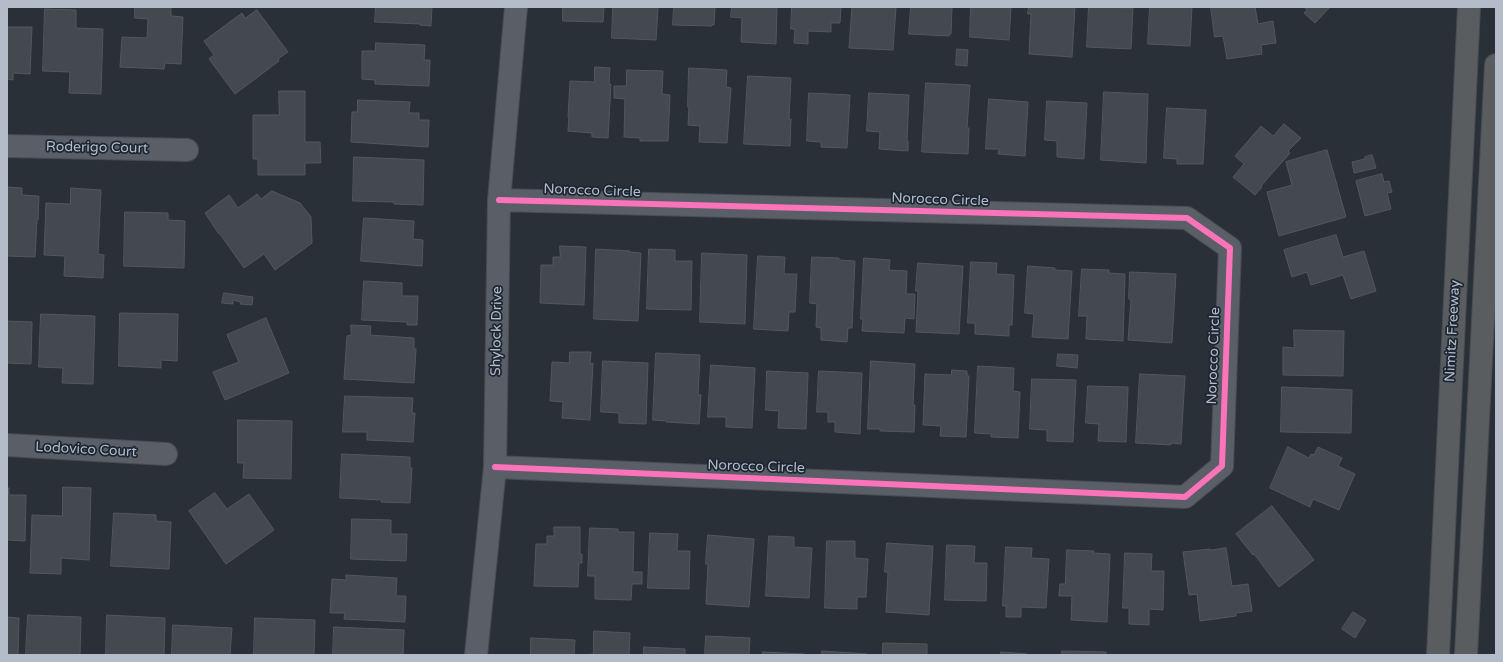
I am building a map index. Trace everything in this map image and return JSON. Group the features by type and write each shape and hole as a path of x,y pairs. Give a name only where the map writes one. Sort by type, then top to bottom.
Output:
{"highway":[{"name":"Nimitz Freeway","path":"1438,655 1468,7"},
{"path":"1466,655 1496,65"}],"street":[{"name":"Shylock Drive","path":"476,655 495,467 499,200 516,7"},
{"name":"Roderigo Court","path":"7,146 187,150"},
{"name":"Norocco Circle","path":"495,467 1185,497 1222,466 1230,248 1187,218 499,200"},
{"name":"Lodovico Court","path":"7,445 166,454"}],"building":[{"path":"135,7 171,7 171,16 183,17 181,64 165,63 164,69 120,67 122,37 147,38 148,19 135,18"},
{"path":"376,7 432,7 431,26 420,24 375,22"},
{"path":"563,7 604,7 603,22 563,21"},
{"path":"613,7 658,7 656,40 612,38"},
{"path":"674,7 715,7 714,25 673,25"},
{"path":"732,7 777,7 776,44 741,42 742,18 731,17"},
{"path":"792,7 841,7 840,23 831,23 831,32 808,31 808,44 794,43 795,29 791,29"},
{"path":"852,7 896,7 893,50 849,48"},
{"path":"911,7 952,7 951,34 949,34 949,36 909,34"},
{"path":"971,7 1011,7 1009,40 970,37"},
{"path":"1029,7 1075,7 1072,57 1029,54 1031,14 1028,14"},
{"path":"1089,7 1133,8 1131,49 1087,47"},
{"path":"1150,7 1192,7 1190,46 1148,44"},
{"path":"1211,7 1255,7 1258,24 1273,21 1276,43 1261,45 1262,54 1227,59 1223,36 1215,37"},
{"path":"1304,7 1330,7 1315,23 1304,13 1307,10"},
{"path":"45,9 76,10 76,28 103,29 101,94 69,93 70,72 43,71"},
{"path":"257,10 288,52 278,59 279,61 235,94 209,59 214,55 204,41 242,13 245,18"},
{"path":"7,27 32,27 30,74 13,73 13,80 7,79"},
{"path":"376,43 425,45 424,60 430,60 429,86 375,84 375,80 362,79 362,51 375,51"},
{"path":"957,49 968,50 967,66 956,65"},
{"path":"595,67 610,68 609,84 611,84 608,138 592,137 592,133 568,131 570,81 594,82"},
{"path":"689,68 727,70 726,87 731,88 727,143 699,142 700,126 688,125"},
{"path":"627,70 663,71 662,94 670,95 668,141 640,141 640,138 624,137 625,99 614,98 614,86 626,86"},
{"path":"748,76 791,78 789,119 791,119 790,146 744,144"},
{"path":"926,83 970,85 967,128 969,128 968,154 922,152"},
{"path":"279,91 305,91 305,142 320,142 321,163 305,163 305,175 258,175 258,159 253,159 253,115 279,115"},
{"path":"1104,92 1148,94 1146,163 1101,160"},
{"path":"809,93 850,95 847,148 821,147 821,142 807,141"},
{"path":"869,93 909,95 908,151 879,149 880,132 867,131"},
{"path":"989,99 1028,102 1025,156 998,154 999,149 986,149"},
{"path":"358,100 410,102 409,113 419,113 419,120 429,120 428,147 351,142 352,112 357,112"},
{"path":"1047,101 1087,103 1084,159 1057,157 1057,141 1045,140"},
{"path":"1167,108 1206,110 1203,164 1177,164 1177,159 1164,158"},
{"path":"1284,124 1301,138 1288,151 1290,153 1255,195 1233,177 1244,164 1235,156 1261,126 1273,136"},
{"path":"1327,150 1346,217 1279,236 1267,192 1292,185 1286,162"},
{"path":"1372,155 1376,168 1354,173 1352,162 1365,159 1365,157"},
{"path":"354,157 424,160 423,205 394,204 394,202 353,201"},
{"path":"1382,174 1384,182 1389,181 1392,192 1387,193 1391,209 1365,216 1356,181"},
{"path":"7,187 22,188 22,195 39,196 35,257 7,256"},
{"path":"71,188 101,190 98,254 104,255 103,278 64,276 65,256 44,255 46,203 70,204"},
{"path":"272,191 300,203 311,217 312,243 275,270 264,254 244,268 205,213 229,195 238,208 257,194 261,199"},
{"path":"125,212 168,213 168,220 185,221 184,268 124,266"},
{"path":"364,218 414,221 413,239 423,240 422,266 361,261"},
{"path":"1336,235 1343,257 1364,251 1376,291 1351,299 1343,275 1311,285 1307,272 1292,277 1284,250"},
{"path":"560,246 586,247 584,305 540,303 541,265 553,265 553,257 560,257"},
{"path":"596,249 641,253 638,321 594,319"},
{"path":"649,249 675,250 675,261 692,261 691,310 647,309"},
{"path":"702,253 747,255 745,324 700,322"},
{"path":"758,256 785,257 784,274 797,274 795,312 789,312 788,331 754,329"},
{"path":"812,257 839,258 839,260 855,261 852,328 848,328 847,342 821,340 821,328 816,327 817,304 810,303"},
{"path":"864,258 890,260 889,270 907,271 906,294 915,294 914,319 905,318 904,333 862,331 863,319 861,319"},
{"path":"971,262 997,263 996,274 1014,275 1012,325 1009,325 1009,336 975,334 975,323 968,323"},
{"path":"918,263 963,266 959,334 916,332"},
{"path":"1028,266 1072,271 1068,339 1032,337 1034,314 1025,313"},
{"path":"1082,269 1109,270 1109,273 1125,274 1123,341 1086,339 1087,316 1079,316"},
{"path":"1130,272 1176,274 1172,343 1128,340 1131,300 1129,299"},
{"path":"364,281 402,283 402,296 418,296 417,325 407,325 407,322 362,320"},
{"path":"224,293 253,297 252,305 240,304 241,302 233,300 233,304 222,303"},
{"path":"120,313 178,314 177,361 161,360 161,368 119,366"},
{"path":"41,314 95,316 93,384 62,383 63,368 39,367"},
{"path":"266,318 289,373 225,400 213,372 239,362 227,335"},
{"path":"7,321 32,322 31,364 7,363"},
{"path":"351,325 371,326 370,335 414,338 414,349 416,349 414,383 344,379 347,336 351,335"},
{"path":"1294,330 1344,331 1343,376 1283,375 1283,347 1294,348"},
{"path":"570,352 591,352 590,364 593,363 590,420 562,418 563,402 550,401 552,362 569,363"},
{"path":"656,353 700,355 698,395 701,395 699,424 653,420"},
{"path":"1058,354 1078,355 1077,368 1057,366"},
{"path":"603,361 648,363 646,424 619,423 619,413 601,412"},
{"path":"871,361 915,364 913,405 915,405 914,432 880,431 880,429 868,429"},
{"path":"711,365 755,368 752,428 726,427 726,417 708,417"},
{"path":"978,366 1014,368 1013,391 1020,392 1018,438 991,437 991,434 975,433"},
{"path":"952,370 967,371 967,376 969,376 966,437 940,436 941,426 923,425 925,374 951,375"},
{"path":"767,371 808,373 806,429 778,428 779,411 766,410"},
{"path":"819,371 862,373 860,434 835,432 835,422 828,422 828,412 817,412"},
{"path":"1140,374 1185,376 1181,444 1171,443 1171,445 1136,443"},
{"path":"1032,379 1076,380 1073,442 1047,441 1047,430 1030,429"},
{"path":"1088,386 1128,387 1126,442 1098,441 1099,424 1086,423"},
{"path":"1282,387 1352,390 1351,433 1281,432"},
{"path":"345,396 413,398 412,413 415,413 413,442 367,440 367,432 343,432"},
{"path":"238,420 292,421 291,479 243,478 244,463 238,463"},
{"path":"1288,447 1309,458 1311,454 1314,455 1318,447 1342,458 1338,466 1355,474 1339,510 1313,499 1310,507 1270,488"},
{"path":"342,454 410,457 410,468 412,468 410,503 340,498"},
{"path":"63,487 91,488 89,560 61,558 61,574 30,573 32,515 62,516"},
{"path":"7,488 9,488 9,495 26,495 25,541 7,540"},
{"path":"215,493 227,509 249,494 274,530 226,564 189,511"},
{"path":"1272,506 1314,560 1279,587 1254,554 1253,555 1236,534"},
{"path":"114,513 156,515 156,521 171,522 169,569 111,566"},
{"path":"352,519 391,520 391,534 407,534 406,561 351,559"},
{"path":"554,527 580,527 580,554 582,554 582,563 579,563 578,587 534,586 536,544 547,544 547,536 554,536"},
{"path":"590,528 618,529 618,532 634,532 633,572 642,572 642,584 632,584 631,600 595,599 595,576 588,576"},
{"path":"650,533 678,534 677,551 690,551 689,589 648,588"},
{"path":"708,535 754,539 749,607 706,604"},
{"path":"769,536 794,537 794,547 812,548 809,598 766,596"},
{"path":"827,541 855,541 855,558 868,559 866,597 857,597 857,609 825,608"},
{"path":"887,543 933,546 929,615 886,612 888,572 885,572"},
{"path":"947,545 975,546 974,563 987,563 986,601 945,600"},
{"path":"1006,547 1032,548 1031,558 1049,559 1046,608 1021,607 1021,617 1006,617 1006,606 1003,606"},
{"path":"1226,548 1232,586 1248,584 1252,611 1236,613 1236,616 1200,621 1197,594 1189,595 1183,552"},
{"path":"1067,550 1094,551 1093,553 1110,554 1107,622 1071,620 1072,596 1059,596 1060,584 1065,584"},
{"path":"1125,553 1152,554 1151,571 1164,571 1163,610 1149,609 1149,625 1129,624 1129,608 1123,608"},
{"path":"346,575 397,578 396,596 406,596 405,622 344,619 345,613 330,613 332,579 346,580"},
{"path":"1353,612 1366,620 1355,638 1342,629"},
{"path":"28,615 81,617 80,655 26,655"},
{"path":"107,615 165,618 164,655 106,655"},
{"path":"7,617 19,618 18,655 7,655"},
{"path":"255,618 315,620 314,655 254,655"},
{"path":"173,625 232,628 230,655 172,655"},
{"path":"334,627 404,630 403,655 333,655"},
{"path":"594,631 630,633 629,655 585,655 593,654"},
{"path":"706,636 750,638 749,655 705,655"},
{"path":"531,638 575,640 574,655 531,655"},
{"path":"883,643 927,644 927,655 883,655"},
{"path":"644,647 685,649 685,655 644,655"},
{"path":"822,651 867,654 867,655 822,655"},
{"path":"1062,651 1106,652 1106,655 1062,655"},
{"path":"763,652 804,654 804,655 763,655"},
{"path":"1001,652 1027,654 1027,655 1001,655"}],"cycle path":[{"path":"495,467 1185,497 1222,466 1230,248 1187,218 499,200"}]}
